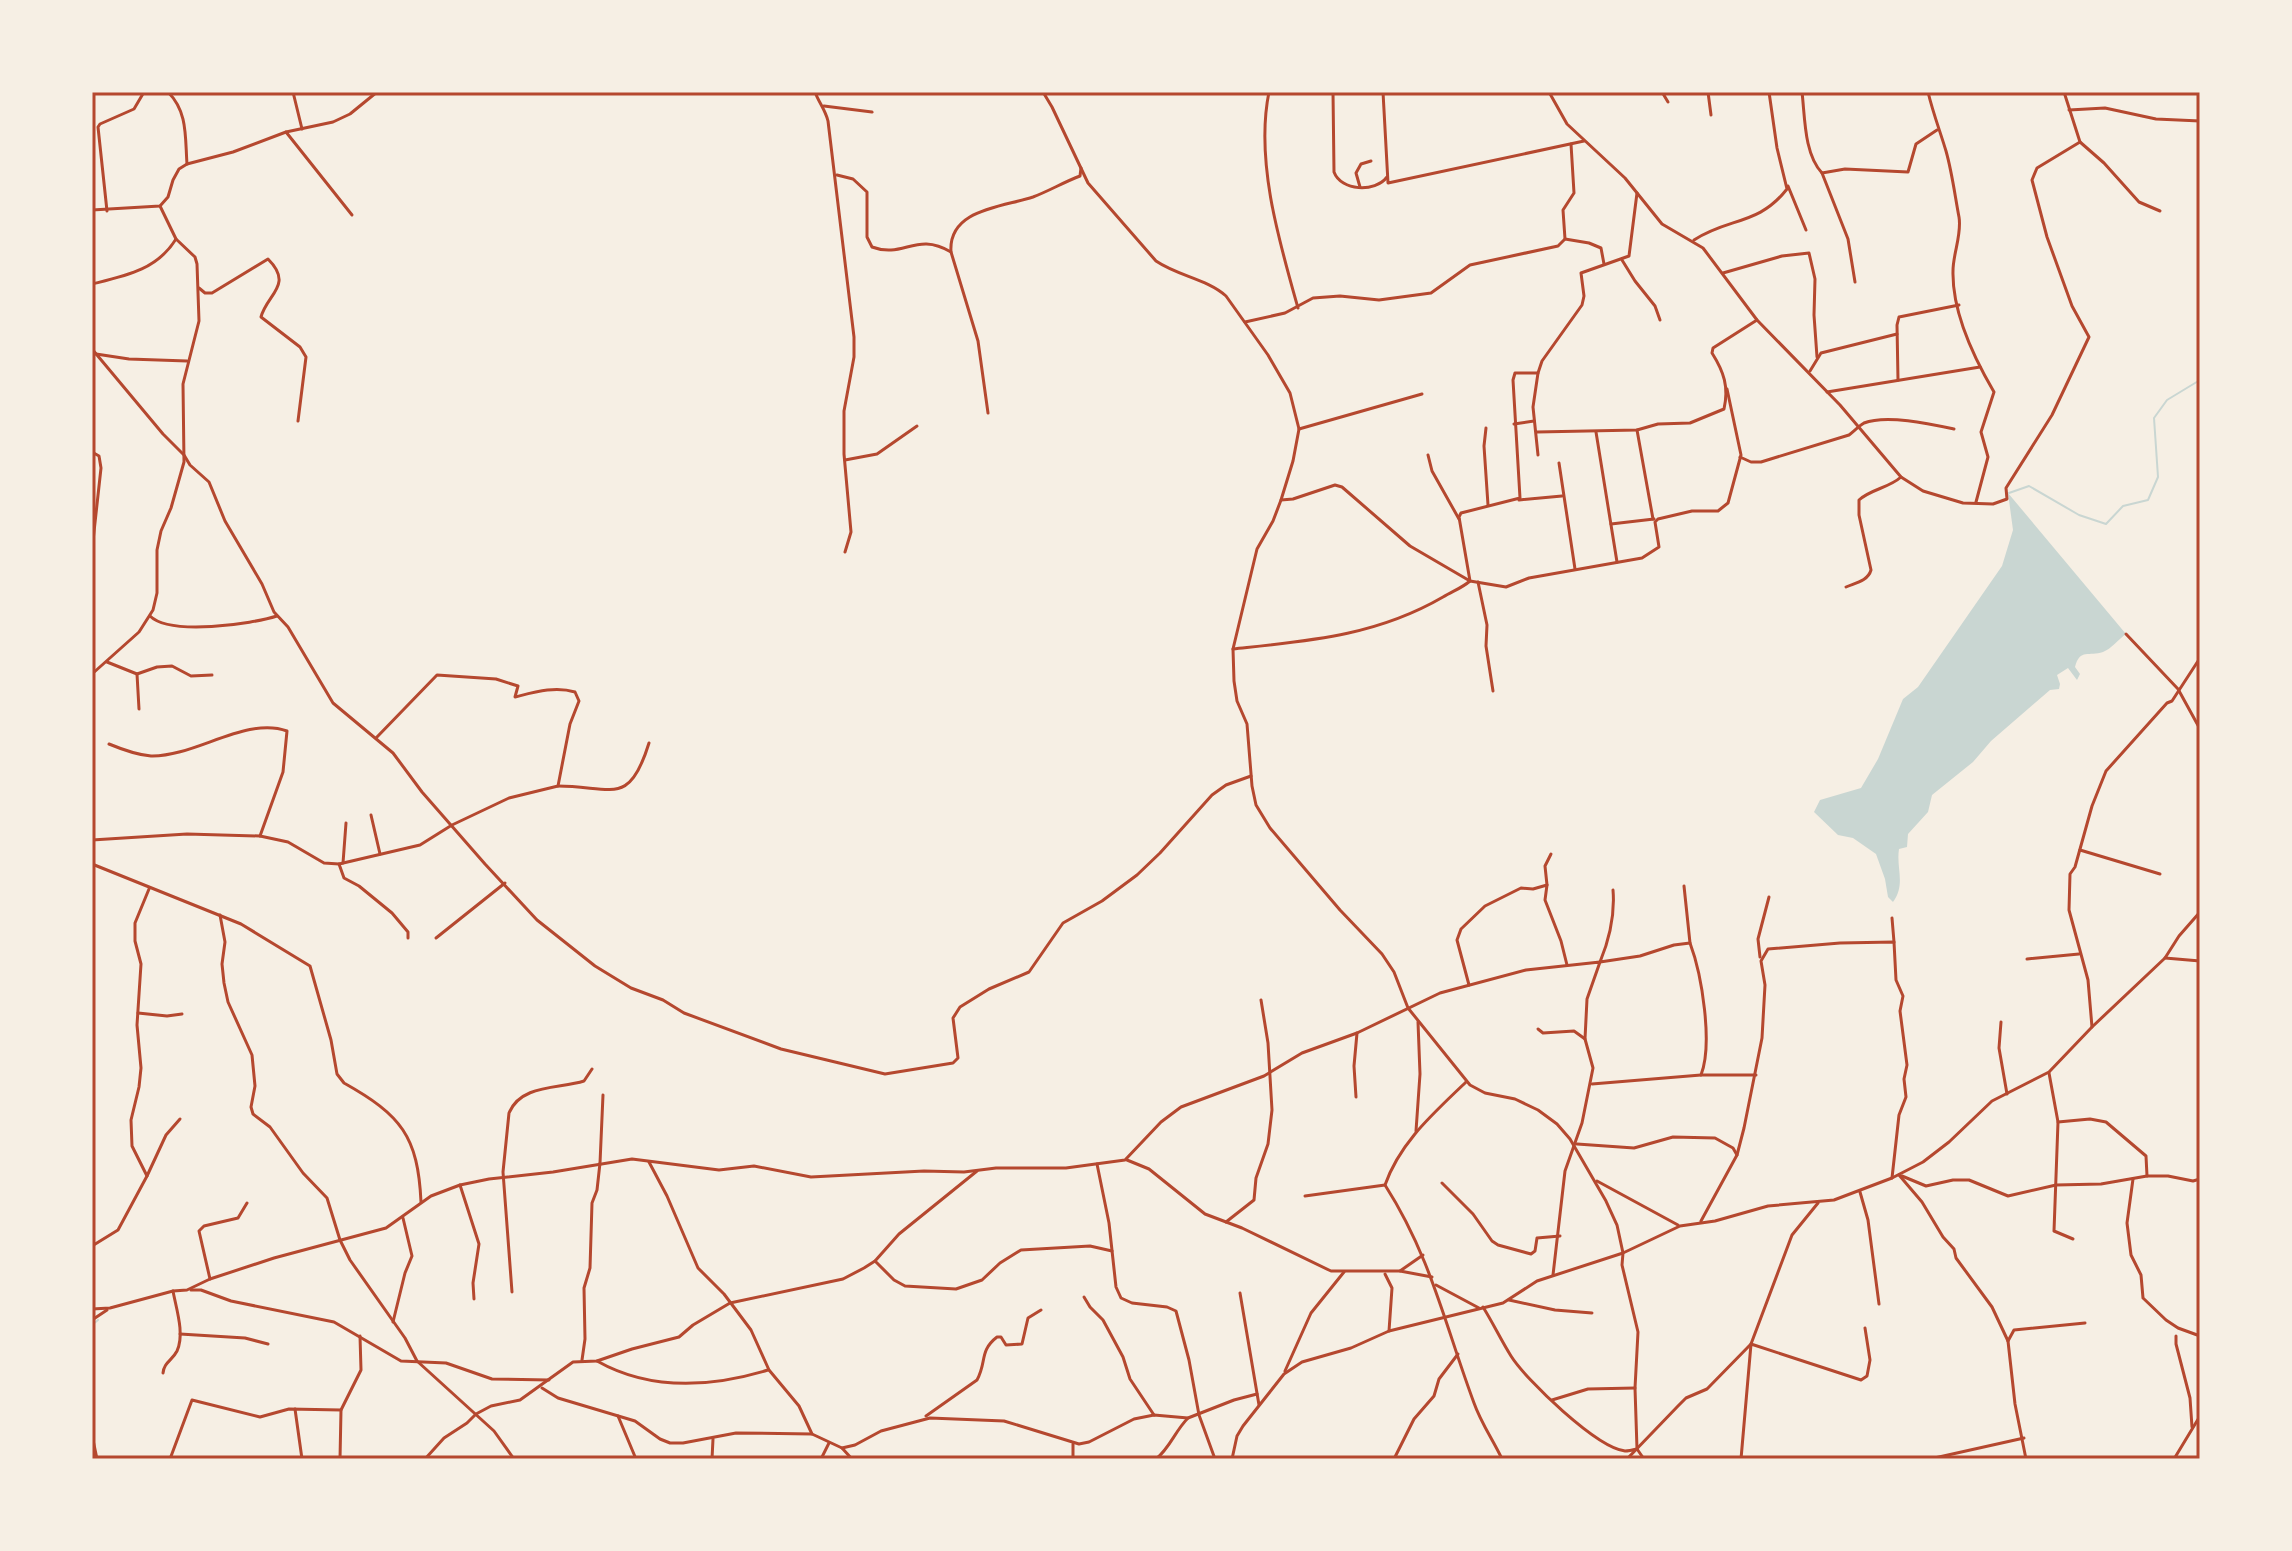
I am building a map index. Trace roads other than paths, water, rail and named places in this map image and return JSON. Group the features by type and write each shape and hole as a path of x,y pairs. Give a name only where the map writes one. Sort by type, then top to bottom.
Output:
{"street":[{"path":"107,211 98,127 134,109 144,92"},
{"path":"168,92 185,118 187,164"},
{"path":"293,92 302,129"},
{"path":"92,210 160,206 168,197 179,169 187,164 233,152 286,132 333,122 350,114 377,92"},
{"path":"815,92 824,106 836,175 854,337 854,357 845,394 845,460 851,532 845,552"},
{"path":"1043,92 1096,193 1156,261 1218,289 1245,322 1290,393 1299,429 1293,461 1273,521 1257,549 1233,649 1237,701 1247,724 1253,797 1262,816 1340,910 1391,965 1408,1008 1467,1081 1477,1090 1515,1099 1538,1110 1565,1131 1576,1146 1617,1225 1623,1253 1622,1265 1638,1332 1635,1388 1637,1449 1644,1458 1650,1459"},
{"path":"1269,92 1265,124 1267,183 1298,308"},
{"path":"1333,92 1334,172 1337,181 1360,187 1376,185 1387,177"},
{"path":"1383,92 1388,183 1585,141"},
{"path":"1549,92 1567,124 1625,178 1662,224 1703,248 1757,320 1827,392 1901,477 1937,495 1963,503 1993,504 2006,500 2006,488 2052,415 2089,337 2072,306 2047,237 2032,180 2037,168 2080,142"},
{"path":"1662,92 1668,102"},
{"path":"1708,92 1711,115"},
{"path":"1769,92 1780,165 1806,230"},
{"path":"1802,92 1813,162 1822,173 1848,239 1855,282"},
{"path":"1928,92 1946,152 1960,223 1953,255 1953,291 1994,397 1981,432 1988,457 1976,502"},
{"path":"2064,92 2080,142 2139,202 2160,211"},
{"path":"824,106 872,112"},
{"path":"2069,110 2105,108 2156,119 2200,121"},
{"path":"1822,173 1845,169 1908,172 1916,144 1937,130"},
{"path":"286,132 352,215"},
{"path":"1245,322 1280,315 1313,298 1331,296 1379,300 1431,293 1470,265 1558,246 1565,239 1563,210 1574,193 1571,144"},
{"path":"1360,187 1356,173 1361,164 1371,161"},
{"path":"988,413 978,341 950,241 961,223 977,213 1039,195 1080,176 1081,168"},
{"path":"836,175 853,179 867,192 867,237 872,247 894,251 928,242 951,252"},
{"path":"1693,240 1723,224 1747,220 1761,213 1784,193 1788,185"},
{"path":"1538,455 1533,407 1542,361 1582,305 1581,273 1629,256 1637,193"},
{"path":"92,674 139,632 150,616 157,593 157,550 161,531 180,479 184,455 182,407 187,361 199,321 195,257 176,239 160,206"},
{"path":"92,284 145,268 169,251 176,239"},
{"path":"1565,239 1597,245 1601,248 1604,264"},
{"path":"1723,273 1782,256 1809,253 1815,279 1817,357 1809,373"},
{"path":"197,285 202,291 212,293 268,259 272,263 277,270 278,286 261,317 300,347 306,357 298,421"},
{"path":"1621,260 1655,306 1660,320"},
{"path":"1898,381 1899,317 1959,305"},
{"path":"1611,524 1692,511 1718,511 1727,506 1740,457 1727,389 1721,367 1712,353 1713,348 1757,320"},
{"path":"1817,357 1828,351 1897,334"},
{"path":"92,349 190,465 209,482 225,521 277,616 288,627 333,703 393,753 513,896 537,920 595,966 631,988 663,1000 684,1013 781,1049 889,1074 956,1061 953,1018 960,1007 999,984 1029,972 1063,923 1102,901 1137,875 1212,795 1226,785 1251,776"},
{"path":"96,354 129,359 187,361"},
{"path":"1827,392 1980,367"},
{"path":"1517,501 1521,494 1512,385 1515,373 1538,373"},
{"path":"1537,432 1637,430 1662,423 1690,423 1716,415 1724,409 1727,389"},
{"path":"1299,429 1422,394"},
{"path":"1514,424 1535,421"},
{"path":"1740,457 1761,462 1849,435 1870,422 1920,422 1954,429"},
{"path":"845,460 877,454 917,426"},
{"path":"1486,428 1484,446 1488,505"},
{"path":"1595,430 1617,562"},
{"path":"1281,500 1335,485 1342,487 1410,546 1470,581 1506,587 1529,578 1642,558 1658,551 1656,519 1637,430"},
{"path":"92,452 100,459 100,479 94,491 98,502 92,550"},
{"path":"1428,455 1432,471 1459,519 1470,581"},
{"path":"1559,463 1575,569"},
{"path":"1846,587 1861,581 1871,570 1859,515 1859,500 1901,477"},
{"path":"1459,519 1461,513 1488,505 1562,496"},
{"path":"1233,649 1365,631 1420,610 1470,581"},
{"path":"1478,582 1487,625 1486,646 1493,691"},
{"path":"150,616 161,624 174,626 223,626 277,616"},
{"path":"2126,634 2178,689 2200,729"},
{"path":"2092,1027 2088,980 2069,910 2070,874 2075,867 2106,771 2172,701 2200,658"},
{"path":"107,662 137,674 172,666 191,676 212,675"},
{"path":"137,674 139,709"},
{"path":"376,739 437,675 496,679 518,686 515,697 542,690 565,689 575,692 579,701 570,724 558,786"},
{"path":"109,744 148,756 206,745 248,730 287,731 283,772 260,836"},
{"path":"92,840 187,834 260,836 288,842 324,863 341,864 420,845 452,825 509,798 558,786 617,790 639,771 649,743"},
{"path":"371,815 380,854"},
{"path":"346,823 341,864 344,878 367,892 402,923 408,938"},
{"path":"2080,850 2160,874"},
{"path":"1551,854 1545,866 1545,900 1567,965"},
{"path":"92,864 220,915 279,945 310,966 331,1040 337,1074 344,1083 398,1120 416,1156 421,1202"},
{"path":"436,938 505,883"},
{"path":"1469,985 1457,940 1461,929 1485,906 1521,888 1547,885"},
{"path":"1684,886 1690,943 1699,971 1703,1005 1706,1051 1701,1075"},
{"path":"147,1176 135,1153 131,1120 141,1068 137,1013 141,964 135,941 135,923 149,888"},
{"path":"1553,1275 1560,1236 1565,1171 1576,1146 1590,1084 1592,1059 1585,1039 1587,999 1606,947 1614,908 1613,890"},
{"path":"1701,1221 1737,1155 1756,1075 1765,985 1758,939 1769,897"},
{"path":"1232,1459 1237,1436 1259,1405 1284,1374 1302,1362 1351,1348 1389,1331 1509,1300 1537,1281 1623,1253 1680,1226 1715,1221 1768,1206 1818,1203 1860,1192 1923,1162 1949,1142 1980,1110 2049,1072 2165,958 2200,912"},
{"path":"220,915 225,942 222,964 228,1002 252,1055 255,1086 251,1111 270,1127 296,1164 327,1198 340,1240 350,1260 417,1361 504,1441 514,1459"},
{"path":"1892,918 1896,980 1903,996 1900,1011 1907,1065 1904,1079 1906,1097 1899,1115 1892,1178"},
{"path":"1761,961 1768,949 1894,942"},
{"path":"1125,1160 1161,1122 1181,1107 1270,1073 1302,1053 1357,1033 1440,993 1526,970 1640,956 1690,943"},
{"path":"2027,959 2079,954"},
{"path":"2165,958 2200,961"},
{"path":"1226,1222 1254,1200 1256,1178 1268,1144 1272,1110 1268,1043 1261,1000"},
{"path":"137,1013 182,1014"},
{"path":"1416,1131 1420,1074 1418,1022"},
{"path":"2001,1022 1999,1048 2007,1094"},
{"path":"1538,1029 1543,1033 1574,1031 1585,1039"},
{"path":"1356,1097 1354,1066 1357,1033"},
{"path":"512,1292 503,1177 509,1113 512,1105 536,1091 584,1081 592,1069"},
{"path":"2049,1072 2058,1122 2054,1231 2073,1239"},
{"path":"1590,1084 1701,1075 1756,1075"},
{"path":"1467,1081 1416,1131 1393,1163 1385,1185 1423,1255 1480,1418 1502,1459"},
{"path":"582,1360 585,1339 584,1288 590,1268 592,1203 600,1163 603,1095"},
{"path":"92,1246 114,1234 123,1224 166,1135 180,1119"},
{"path":"2058,1122 2090,1119 2113,1125 2146,1156 2147,1176"},
{"path":"1576,1146 1634,1148 1673,1137 1715,1138 1733,1148 1737,1155"},
{"path":"187,1290 210,1279 386,1228 421,1202 460,1185 632,1159 719,1170 754,1166 811,1177 996,1168 1066,1168 1125,1160 1157,1174 1196,1209 1320,1267 1344,1272 1400,1271 1432,1277"},
{"path":"648,1160 698,1268 751,1330 769,1370 799,1406 812,1434"},
{"path":"1097,1164 1116,1287 1121,1298 1132,1303 1176,1311 1199,1415 1215,1459"},
{"path":"425,1459 444,1438 476,1414 491,1406 520,1400 573,1362 597,1361 679,1337 704,1317 730,1303 843,1279 875,1261 899,1234 977,1171"},
{"path":"1899,1175 1926,1186 1969,1180 2008,1196 2056,1185 2101,1184 2147,1176 2200,1179"},
{"path":"1899,1175 1922,1202 1968,1276 1987,1299 2008,1341 2015,1404 2026,1459"},
{"path":"2133,1179 2127,1223 2131,1255 2141,1275 2143,1298 2178,1328 2200,1336"},
{"path":"1594,1180 1680,1226"},
{"path":"1442,1183 1498,1245 1531,1254 1535,1251 1537,1238 1560,1236"},
{"path":"460,1185 479,1244 473,1283 474,1299"},
{"path":"1305,1196 1385,1185"},
{"path":"1860,1192 1868,1220 1879,1304"},
{"path":"210,1279 199,1231 204,1226 238,1218 247,1203"},
{"path":"1741,1459 1751,1344 1792,1235 1818,1203"},
{"path":"1234,1225 1236,1216"},
{"path":"393,1322 412,1256 403,1218"},
{"path":"875,1261 894,1280 905,1286 956,1289 982,1280 1000,1263 1021,1250 1090,1246 1112,1251"},
{"path":"1400,1271 1423,1255"},
{"path":"1284,1374 1311,1313 1344,1272"},
{"path":"1383,1272 1392,1288 1389,1331"},
{"path":"1435,1284 1481,1307 1511,1357 1576,1423 1624,1451 1637,1449"},
{"path":"92,1309 110,1308 173,1291 201,1290 231,1301 334,1322 401,1361 446,1363 492,1379 549,1380"},
{"path":"163,1373 164,1365 177,1351 180,1334 173,1291"},
{"path":"1240,1293 1259,1405"},
{"path":"1084,1297 1103,1320 1123,1357 1130,1379 1154,1415"},
{"path":"1509,1300 1555,1310 1592,1313"},
{"path":"92,1320 110,1308"},
{"path":"842,1448 923,1418 977,1380 985,1347 992,1341 1001,1337 1006,1345 1022,1344 1028,1318 1041,1310"},
{"path":"2008,1341 2014,1330 2085,1323"},
{"path":"1751,1344 1861,1380 1867,1376 1870,1360 1865,1328"},
{"path":"180,1334 245,1338 268,1344"},
{"path":"340,1459 341,1410 361,1370 360,1336"},
{"path":"2176,1336 2190,1398 2192,1427"},
{"path":"1627,1459 1686,1398 1707,1389 1751,1344"},
{"path":"1394,1459 1414,1419 1434,1396 1439,1379 1458,1354"},
{"path":"597,1361 610,1369 632,1375 689,1385 729,1381 769,1370"},
{"path":"540,1386 558,1398 635,1421 670,1443 736,1433 812,1434 842,1448 852,1459"},
{"path":"1551,1400 1588,1389 1635,1388"},
{"path":"923,1418 1004,1421 1073,1444 1089,1442 1126,1422 1154,1415 1188,1418 1257,1394"},
{"path":"170,1459 192,1400 260,1417 285,1409 341,1410"},
{"path":"295,1409 302,1459"},
{"path":"618,1416 636,1459"},
{"path":"2174,1459 2200,1416"},
{"path":"1156,1459 1164,1453 1175,1432 1188,1418"},
{"path":"92,1435 97,1459"},
{"path":"712,1459 713,1438"},
{"path":"1930,1459 2024,1438"},
{"path":"821,1459 829,1443"},
{"path":"1073,1444 1073,1459"}],"waterway":[{"path":"2009,493 2029,486 2079,515 2106,524 2123,506 2148,500 2158,477 2154,418 2167,400 2200,380"},
{"path":"92,1325 98,1320"}]}
